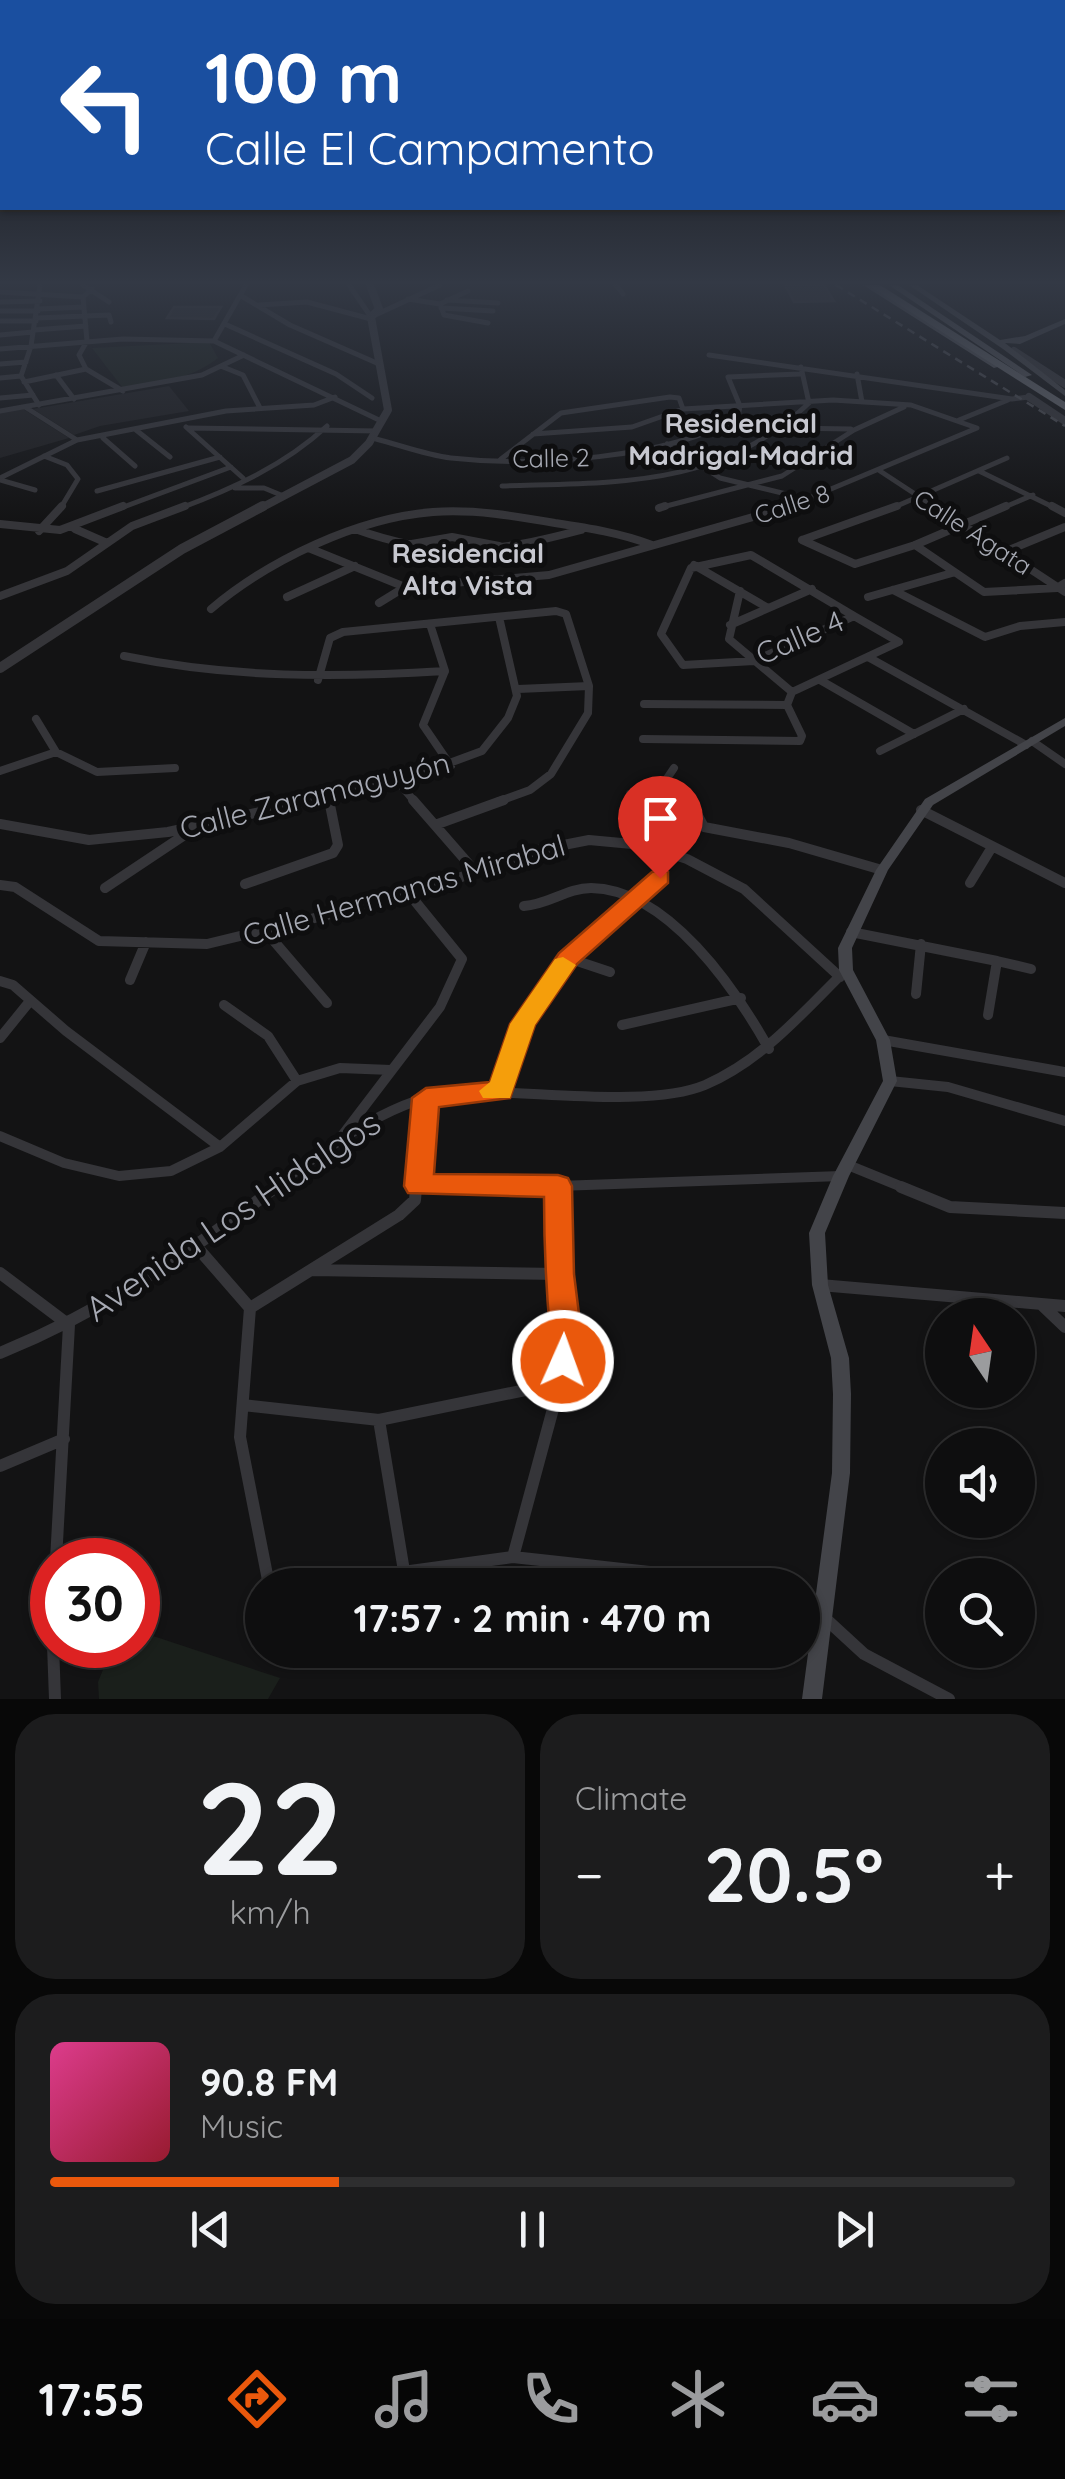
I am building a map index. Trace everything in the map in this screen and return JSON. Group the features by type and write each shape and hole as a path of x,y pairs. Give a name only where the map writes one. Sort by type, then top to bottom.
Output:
{"highway":[{"path":"998,364 1065,406"},
{"path":"1029,386 1065,396"}],"main road":[{"path":"994,364 1029,386"},
{"path":"999,364 1029,386"},
{"path":"1026,364 1065,396"},
{"path":"820,1610 841,1473 842,1394 840,1358 820,1285 817,1233 890,1081 883,1040 843,973 845,948 882,870 921,810 937,795 1065,721"},
{"path":"812,1699 815,1668"}],"street":[{"path":"25,364 22,379 40,406"},
{"path":"84,364 123,391"},
{"path":"0,411 123,391 228,364"},
{"path":"266,364 335,397 377,430"},
{"path":"314,364 372,398"},
{"path":"0,668 182,549 352,460 388,410 380,364"},
{"path":"762,364 857,374 1012,398"},
{"path":"1034,364 1065,384"},
{"path":"224,367 243,376 260,408"},
{"path":"0,378 22,379 86,369"},
{"path":"740,406 728,376 801,371"},
{"path":"801,371 809,403"},
{"path":"1049,374 1065,372"},
{"path":"857,374 862,402"},
{"path":"56,375 74,399"},
{"path":"534,434 578,434 665,419 683,408 809,403 906,406 960,420 1012,398 1029,386 1065,422"},
{"path":"0,398 32,395"},
{"path":"0,479 77,440 260,408 314,405 335,397"},
{"path":"501,458 570,410 676,397 683,408"},
{"path":"502,486 595,486 698,468 754,452 788,428 809,403"},
{"name":"Calle 2","path":"377,430 441,457 585,459 714,433 738,416 740,406"},
{"path":"659,508 797,469 854,430 906,406"},
{"path":"24,408 77,440"},
{"name":"Calle 8","path":"312,550 405,587 549,575 811,501 976,428 960,420"},
{"path":"181,422 243,478"},
{"path":"188,428 377,430"},
{"path":"788,428 854,430"},
{"path":"235,488 243,478 298,453 324,429"},
{"path":"136,430 170,456"},
{"path":"103,438 135,466"},
{"path":"666,444 698,468 720,478 811,501"},
{"path":"39,531 61,508 78,479 67,466 44,456"},
{"path":"97,492 220,457"},
{"path":"1007,458 921,498 802,540 850,564 915,545 1033,495"},
{"path":"1,525 39,531 75,529 105,520 142,498 231,467"},
{"name":"Calle Ágata","path":"880,471 1062,588"},
{"path":"979,471 1065,513"},
{"path":"0,479 35,490"},
{"path":"0,596 67,571 132,526 235,488 264,488 281,495"},
{"path":"211,609 242,582 355,529 399,516 478,509 588,528 652,545"},
{"path":"1004,552 1065,527"},
{"path":"355,529 398,546 442,556 511,548 588,528"},
{"path":"75,529 107,543"},
{"path":"398,546 452,537 511,548"},
{"path":"915,545 984,592 1062,588"},
{"path":"643,739 800,740 787,705 792,692 899,642 748,554 694,565"},
{"path":"694,565 768,608"},
{"name":"Calle 4","path":"694,565 661,634 683,666 754,662 856,614"},
{"path":"287,597 355,566"},
{"path":"868,597 952,572"},
{"path":"380,603 405,587"},
{"path":"730,625 812,589"},
{"path":"893,590 985,637 1020,626 1065,622"},
{"path":"740,591 728,638 792,692"},
{"path":"318,680 336,634 563,611 589,686 588,713 545,780 436,825"},
{"path":"500,617 518,689 589,686"},
{"path":"430,624 445,670 423,726 451,766"},
{"path":"124,656 208,674 318,680 445,670"},
{"path":"868,658 1065,764"},
{"path":"820,680 914,734"},
{"name":"Calle Zaramaguyón","path":"0,824 89,840 198,826 398,782 451,766 492,742 508,718 518,689"},
{"path":"644,704 787,705"},
{"path":"880,751 964,710"},
{"path":"36,719 56,752 69,765 86,772 126,774 175,768"},
{"path":"0,772 56,752"},
{"path":"641,818 674,768"},
{"path":"398,782 474,870"},
{"path":"630,794 693,806 704,827 789,843 882,870"},
{"path":"246,884 333,854 338,845 329,798"},
{"path":"921,810 1065,883"},
{"path":"105,888 198,826"},
{"name":"Calle Hermanas Mirabal","path":"0,885 15,887 98,940 207,944 268,933 410,895 474,870 589,840 644,845 686,858 744,889 843,973"},
{"path":"970,883 992,846"},
{"path":"500,1091 522,1024 568,958 660,878"},
{"path":"524,906 544,905 586,888 631,900 668,920 706,951 741,998 768,1048"},
{"path":"339,1139 440,1007 462,959 410,895"},
{"path":"851,932 1031,969"},
{"path":"268,933 327,1003"},
{"path":"130,980 146,942"},
{"path":"916,994 921,944"},
{"path":"568,958 610,972"},
{"path":"988,1015 997,961"},
{"name":"Avenida Los Hidalgos","path":"0,1354 69,1325 168,1268 339,1139 426,1098 500,1091 666,1093 729,1076 768,1048 843,973"},
{"path":"0,981 13,985 220,1147"},
{"path":"622,1025 741,998"},
{"path":"0,1038 30,1000"},
{"path":"224,1006 249,1017 274,1038 298,1080"},
{"path":"883,1040 1065,1072"},
{"path":"0,1136 64,1163 119,1176 171,1171 220,1147 298,1080 340,1068 390,1070"},
{"path":"890,1081 948,1087 1065,1121"},
{"path":"250,1308 399,1215 415,1200 426,1098"},
{"path":"418,1186 558,1186 844,1170 950,1207 1065,1213"},
{"path":"513,1557 560,1383 566,1338 559,1274 558,1186"},
{"path":"196,1246 250,1308 240,1438 266,1568"},
{"path":"310,1270 559,1274"},
{"path":"0,1274 69,1325 57,1538"},
{"path":"820,1285 1065,1306"},
{"path":"1042,1306 1065,1327"},
{"path":"243,1404 379,1420 560,1383"},
{"path":"379,1420 404,1568"},
{"path":"0,1466 64,1439"},
{"path":"421,1568 513,1557 613,1568"},
{"path":"820,1610 864,1654 949,1699"},
{"path":"54,1668 55,1699"}],"shaded area":[{"path":"105,364 208,364 184,376 122,387"},
{"path":"169,386 189,411 100,426 74,435 33,409"},
{"path":"23,409 69,438 0,458 0,412"},
{"path":"160,1638 280,1678 268,1699 99,1699 98,1682 104,1668 160,1668"}],"railway":[{"path":"965,364 1065,426"}],"slow traffic":[{"path":"492,1091 500,1091 522,1024 563,965"}],"district":[{"name":"Residencial Madrigal-Madrid","path":"741,439"},
{"name":"Residencial Alta Vista","path":"468,569"}],"route":[{"path":"563,1361 566,1338 559,1274 558,1186 418,1186 426,1098 456,1092 500,1091 522,1024 568,958 660,878"}]}
